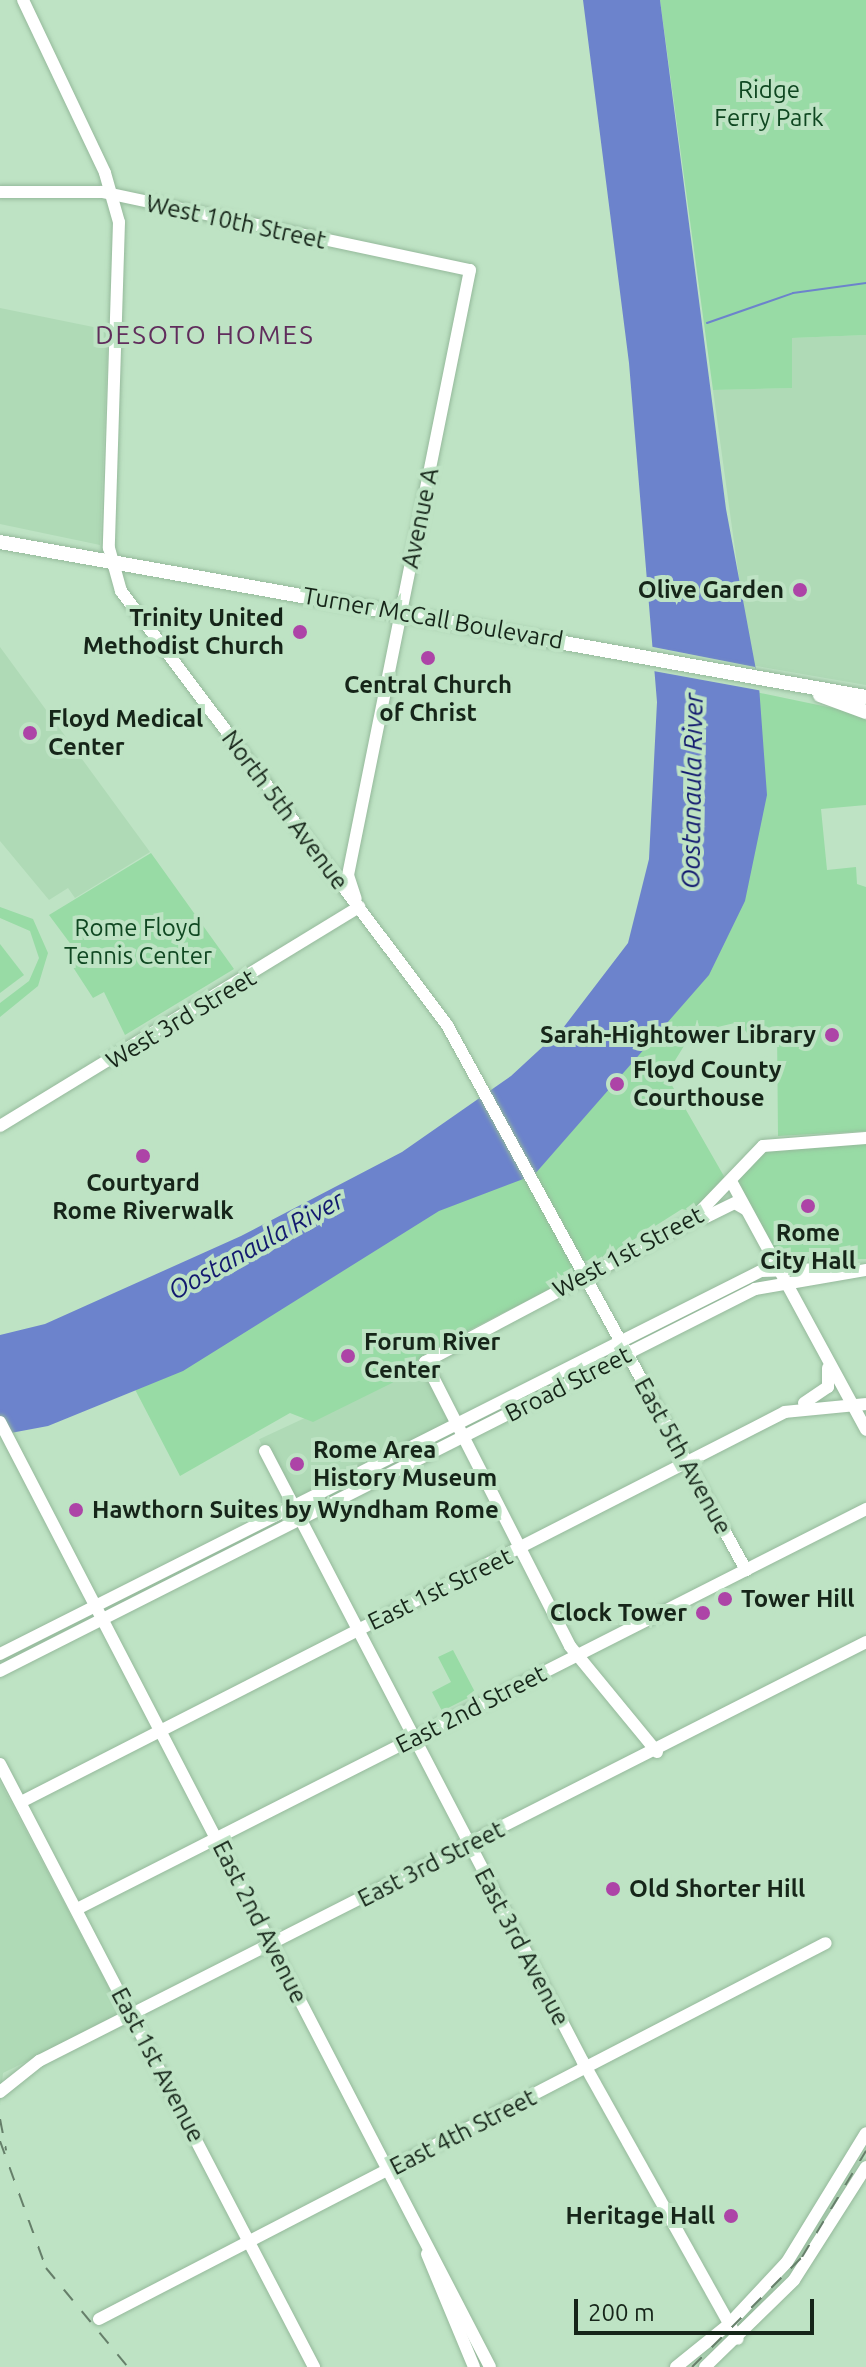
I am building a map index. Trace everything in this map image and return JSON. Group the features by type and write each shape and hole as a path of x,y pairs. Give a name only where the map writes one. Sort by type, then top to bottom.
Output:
{"main road":[{"name":"Turner McCall Boulevard","path":"0,542 400,610 798,686 861,694"},
{"path":"798,686 866,712"}],"street":[{"name":"North 5th Avenue","path":"23,0 112,195 119,222 113,563 121,591 359,907 467,1061 537,1190"},
{"name":"West 10th Street","path":"0,192 112,195 470,270"},
{"name":"Avenue A","path":"359,907 348,875 470,270"},
{"name":"West 3rd Street","path":"0,1126 359,907"},
{"name":"West 1st Street","path":"454,1424 425,1362 691,1221 763,1146 866,1138"},
{"path":"731,1181 866,1430"},
{"name":"East 5th Avenue","path":"537,1190 746,1570"},
{"path":"691,1221 735,1203 745,1209"},
{"name":"Broad Street","path":"0,1654 761,1271 866,1270"},
{"name":"Broad Street","path":"0,1671 755,1289 843,1271"},
{"path":"797,1407 830,1383 821,1346"},
{"name":"East 1st Street","path":"21,1802 797,1407 866,1404"},
{"name":"East 2nd Avenue","path":"0,1422 490,2367"},
{"path":"454,1424 518,1551 576,1656 657,1752"},
{"name":"East 3rd Avenue","path":"265,1451 587,2068 738,2339"},
{"name":"East 2nd Street","path":"77,1909 866,1509"},
{"name":"East 3rd Street","path":"0,2092 39,2061 657,1752 866,1642"},
{"name":"East 1st Avenue","path":"0,1764 314,2367"},
{"name":"East 4th Street","path":"99,2319 826,1943"},
{"path":"676,2367 728,2325 795,2251 866,2133"},
{"path":"705,2367 738,2339 810,2259 866,2167"},
{"name":"East 2nd Avenue","path":"423,2239 474,2367"}],"shaded area":[{"path":"0,308 108,330 100,545 0,524"},
{"path":"866,335 866,685 751,665 713,390 792,388 792,338"},
{"name":"Floyd Medical Center","path":"0,647 150,852 75,898 68,888 49,900 0,841"},
{"path":"425,1362 454,1424 288,1501 259,1439"},
{"path":"0,1782 123,2014 3,2073 0,2106"}],"green space":[{"name":"Ridge Ferry Park","path":"660,0 866,0 866,335 792,338 792,388 713,390"},
{"name":"Floyd County Courthouse","path":"717,684 866,715 866,805 821,809 827,870 856,867 857,884 866,887 866,1131 778,1136 777,1031 747,1033 739,1022 692,1033 666,1075 725,1178 696,1212 682,1209 603,1259 585,1261 571,1278 427,1352 392,1383 313,1422 290,1413 180,1476 114,1349 581,1072 716,896"},
{"name":"Rome Floyd Tennis Center","path":"151,853 234,969 125,1035 104,992 93,998 69,961 78,954 49,915"},
{"path":"0,907 33,919 48,953 38,986 0,1017 0,1003 29,981 39,958 30,931 0,918"},
{"path":"0,944 24,975 0,993"},
{"name":"Rome City Hall","path":"866,1142 866,1259 780,1261 737,1182 740,1173 764,1151"},
{"path":"453,1650 476,1694 442,1711 432,1692 451,1682 438,1657"}],"water":[{"name":"Oostanaula River","path":"583,0 660,0 726,509 759,686 767,795 745,901 709,975 534,1175 439,1211 183,1371 48,1426 0,1435 0,1335 45,1324 241,1236 402,1152 511,1076 563,1028 628,943 649,859 657,702 629,363"}],"pier":[{"path":"643,645 755,667 763,691 648,670"}],"waterway":[{"path":"707,323 793,293 866,283"}],"railway":[{"path":"0,2119 6,2150"},
{"path":"0,2141 46,2268 128,2367"},
{"path":"692,2367 802,2257 866,2151"}],"place":[{"name":"Olive Garden","path":"800,590"},
{"name":"Trinity United Methodist Church","path":"300,632"},
{"name":"Central Church of Christ","path":"428,658"},
{"name":"Floyd Medical Center","path":"30,733"},
{"name":"Sarah-Hightower Library","path":"832,1035"},
{"name":"Floyd County Courthouse","path":"617,1084"},
{"name":"Courtyard Rome Riverwalk","path":"143,1156"},
{"name":"Rome City Hall","path":"808,1206"},
{"name":"Forum River Center","path":"348,1356"},
{"name":"Rome Area History Museum","path":"297,1464"},
{"name":"Hawthorn Suites by Wyndham Rome","path":"76,1510"},
{"name":"Tower Hill","path":"725,1599"},
{"name":"Clock Tower","path":"703,1613"},
{"name":"Old Shorter Hill","path":"613,1889"},
{"name":"Heritage Hall","path":"731,2216"}],"district":[{"name":"DESOTO HOMES","path":"205,335"}]}
